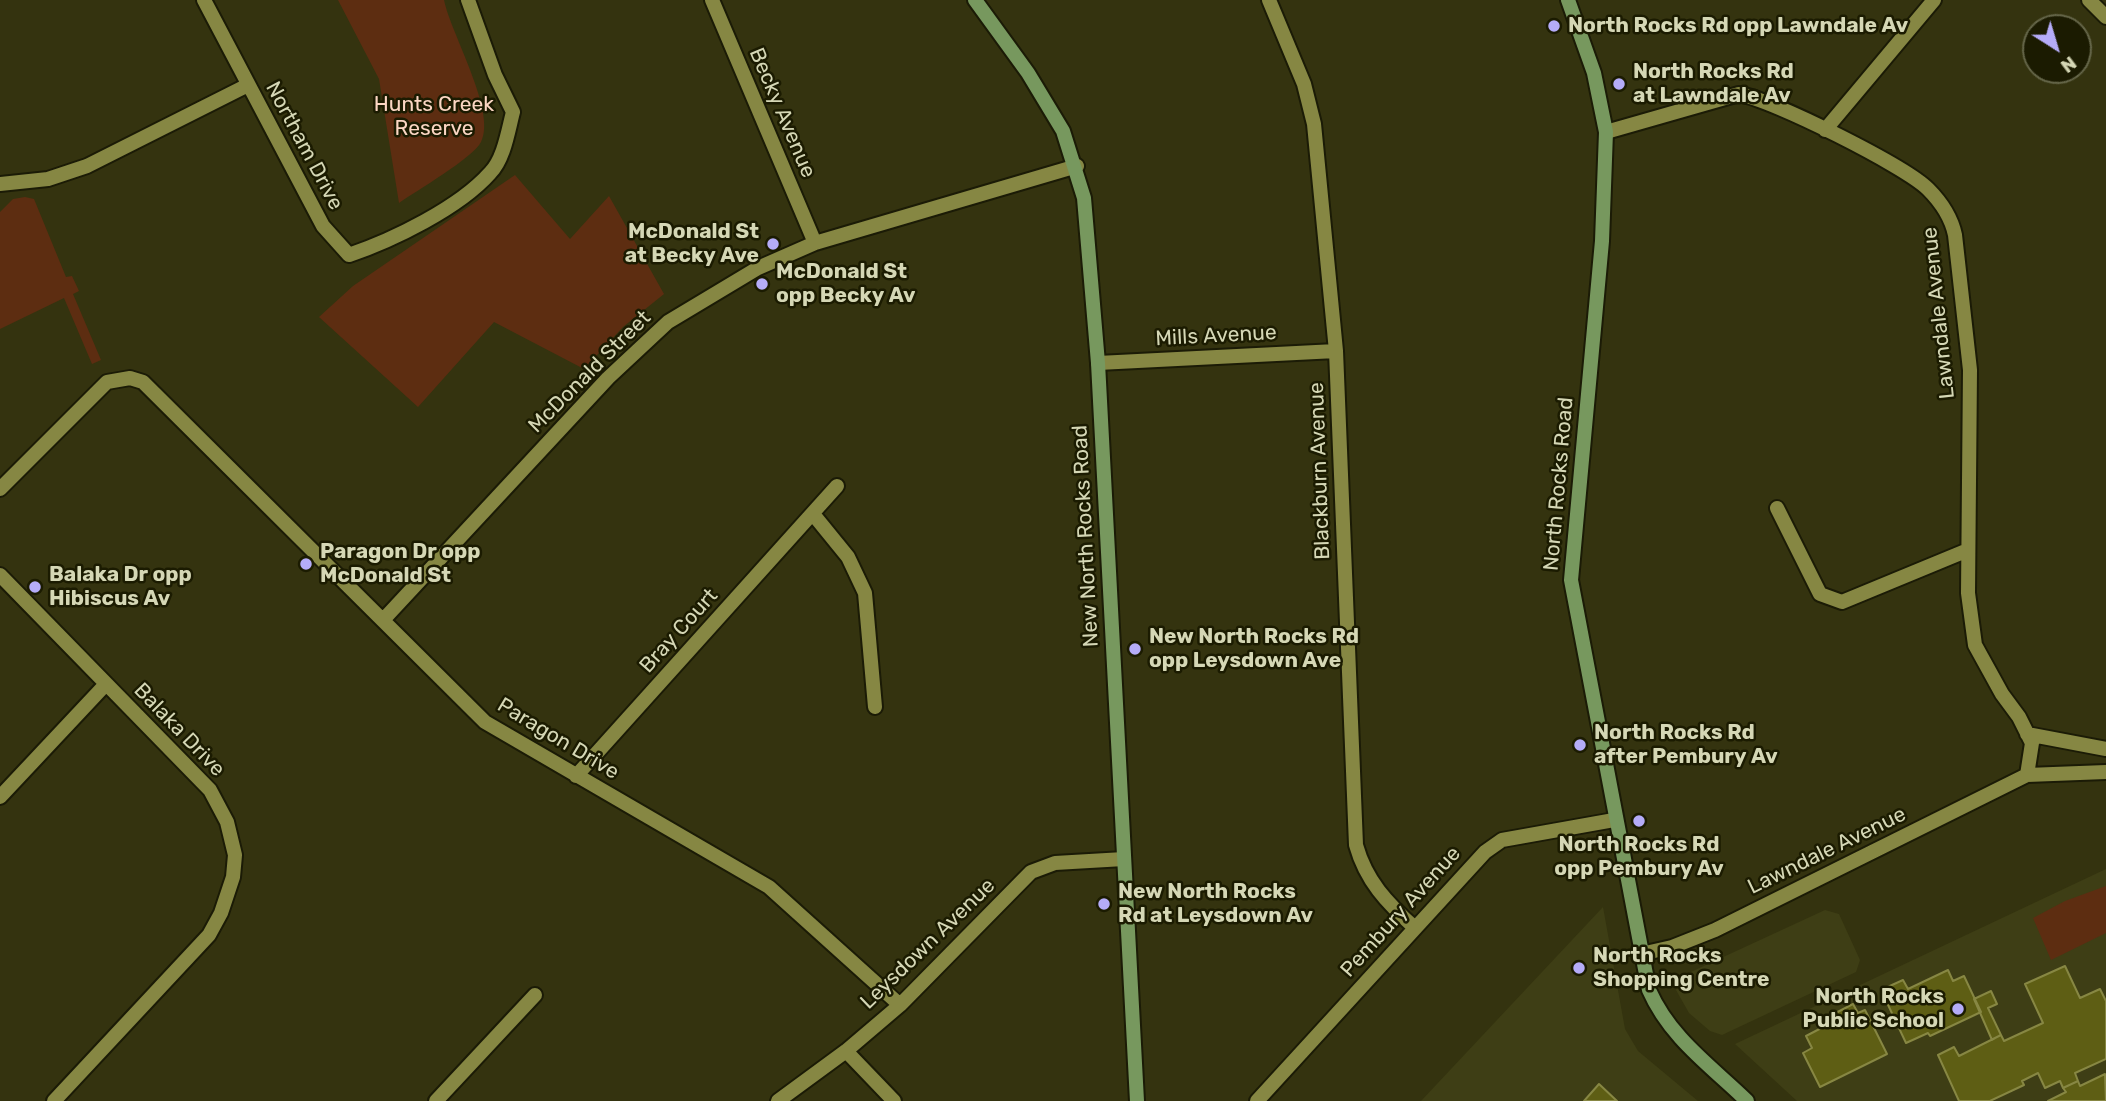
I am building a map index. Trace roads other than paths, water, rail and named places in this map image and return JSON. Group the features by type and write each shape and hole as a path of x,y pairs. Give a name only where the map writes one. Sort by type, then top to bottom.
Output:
{"main road":[{"name":"New North Rocks Road","path":"975,0 1046,100 1063,131 1077,166 1090,234 1137,1101"},
{"name":"North Rocks Road","path":"1568,0 1594,73 1606,132 1602,241 1571,580 1614,820 1649,990 1670,1027 1747,1101"}],"street":[{"name":"Northam Drive","path":"204,0 323,226 349,255 393,240 466,193 492,172 513,112 495,75 468,0"},
{"name":"Becky Avenue","path":"712,0 815,243"},
{"name":"Blackburn Avenue","path":"1269,0 1304,84 1314,124 1336,351 1356,845 1362,869 1376,890 1415,928"},
{"path":"1825,130 1934,0"},
{"path":"2089,0 2106,17"},
{"path":"0,184 48,179 87,166 248,85"},
{"name":"Lawndale Avenue","path":"1606,132 1738,94 1783,109 1825,130 1922,184 1945,209 1954,226 1970,370 1968,593 1975,645 2032,743 2027,775"},
{"name":"McDonald Street","path":"384,619 608,378 676,317 758,268 815,243 1077,166"},
{"name":"Mills Avenue","path":"1098,363 1336,351"},
{"name":"Paragon Drive","path":"0,488 107,382 130,378 143,382 485,722 769,887 900,1005"},
{"name":"Bray Court","path":"576,776 837,486"},
{"path":"1777,508 1820,594 1842,601 1968,550"},
{"path":"813,514 848,557 865,593 876,707"},
{"name":"Balaka Drive","path":"0,575 210,790 232,835 233,877 221,913 209,935 54,1101"},
{"path":"0,797 106,684"},
{"path":"2027,734 2106,749"},
{"name":"Lawndale Avenue","path":"1641,954 1672,947 1715,930 2027,775 2106,772"},
{"name":"Pembury Avenue","path":"1257,1101 1485,852 1502,840 1614,820"},
{"name":"Leysdown Avenue","path":"778,1101 846,1051 900,1005 1031,872 1055,863 1124,859"},
{"path":"436,1101 535,995"},
{"path":"846,1051 894,1101"}],"place":[{"name":"North Rocks Rd opp Lawndale Av","path":"1554,26"},
{"name":"North Rocks Rd at Lawndale Av","path":"1619,84"},
{"name":"McDonald St at Becky Ave","path":"773,244"},
{"name":"McDonald St opp Becky Av","path":"762,284"},
{"name":"Paragon Dr opp McDonald St","path":"306,564"},
{"name":"Balaka Dr opp Hibiscus Av","path":"35,587"},
{"name":"New North Rocks Rd opp Leysdown Ave","path":"1135,649"},
{"name":"North Rocks Rd after Pembury Av","path":"1580,745"},
{"name":"North Rocks Rd opp Pembury Av","path":"1639,821"},
{"name":"New North Rocks Rd at Leysdown Av","path":"1104,904"},
{"name":"North Rocks Shopping Centre","path":"1579,968"},
{"name":"North Rocks Public School","path":"1958,1009"}],"park label":[{"name":"Hunts Creek Reserve","path":"434,117"}]}
